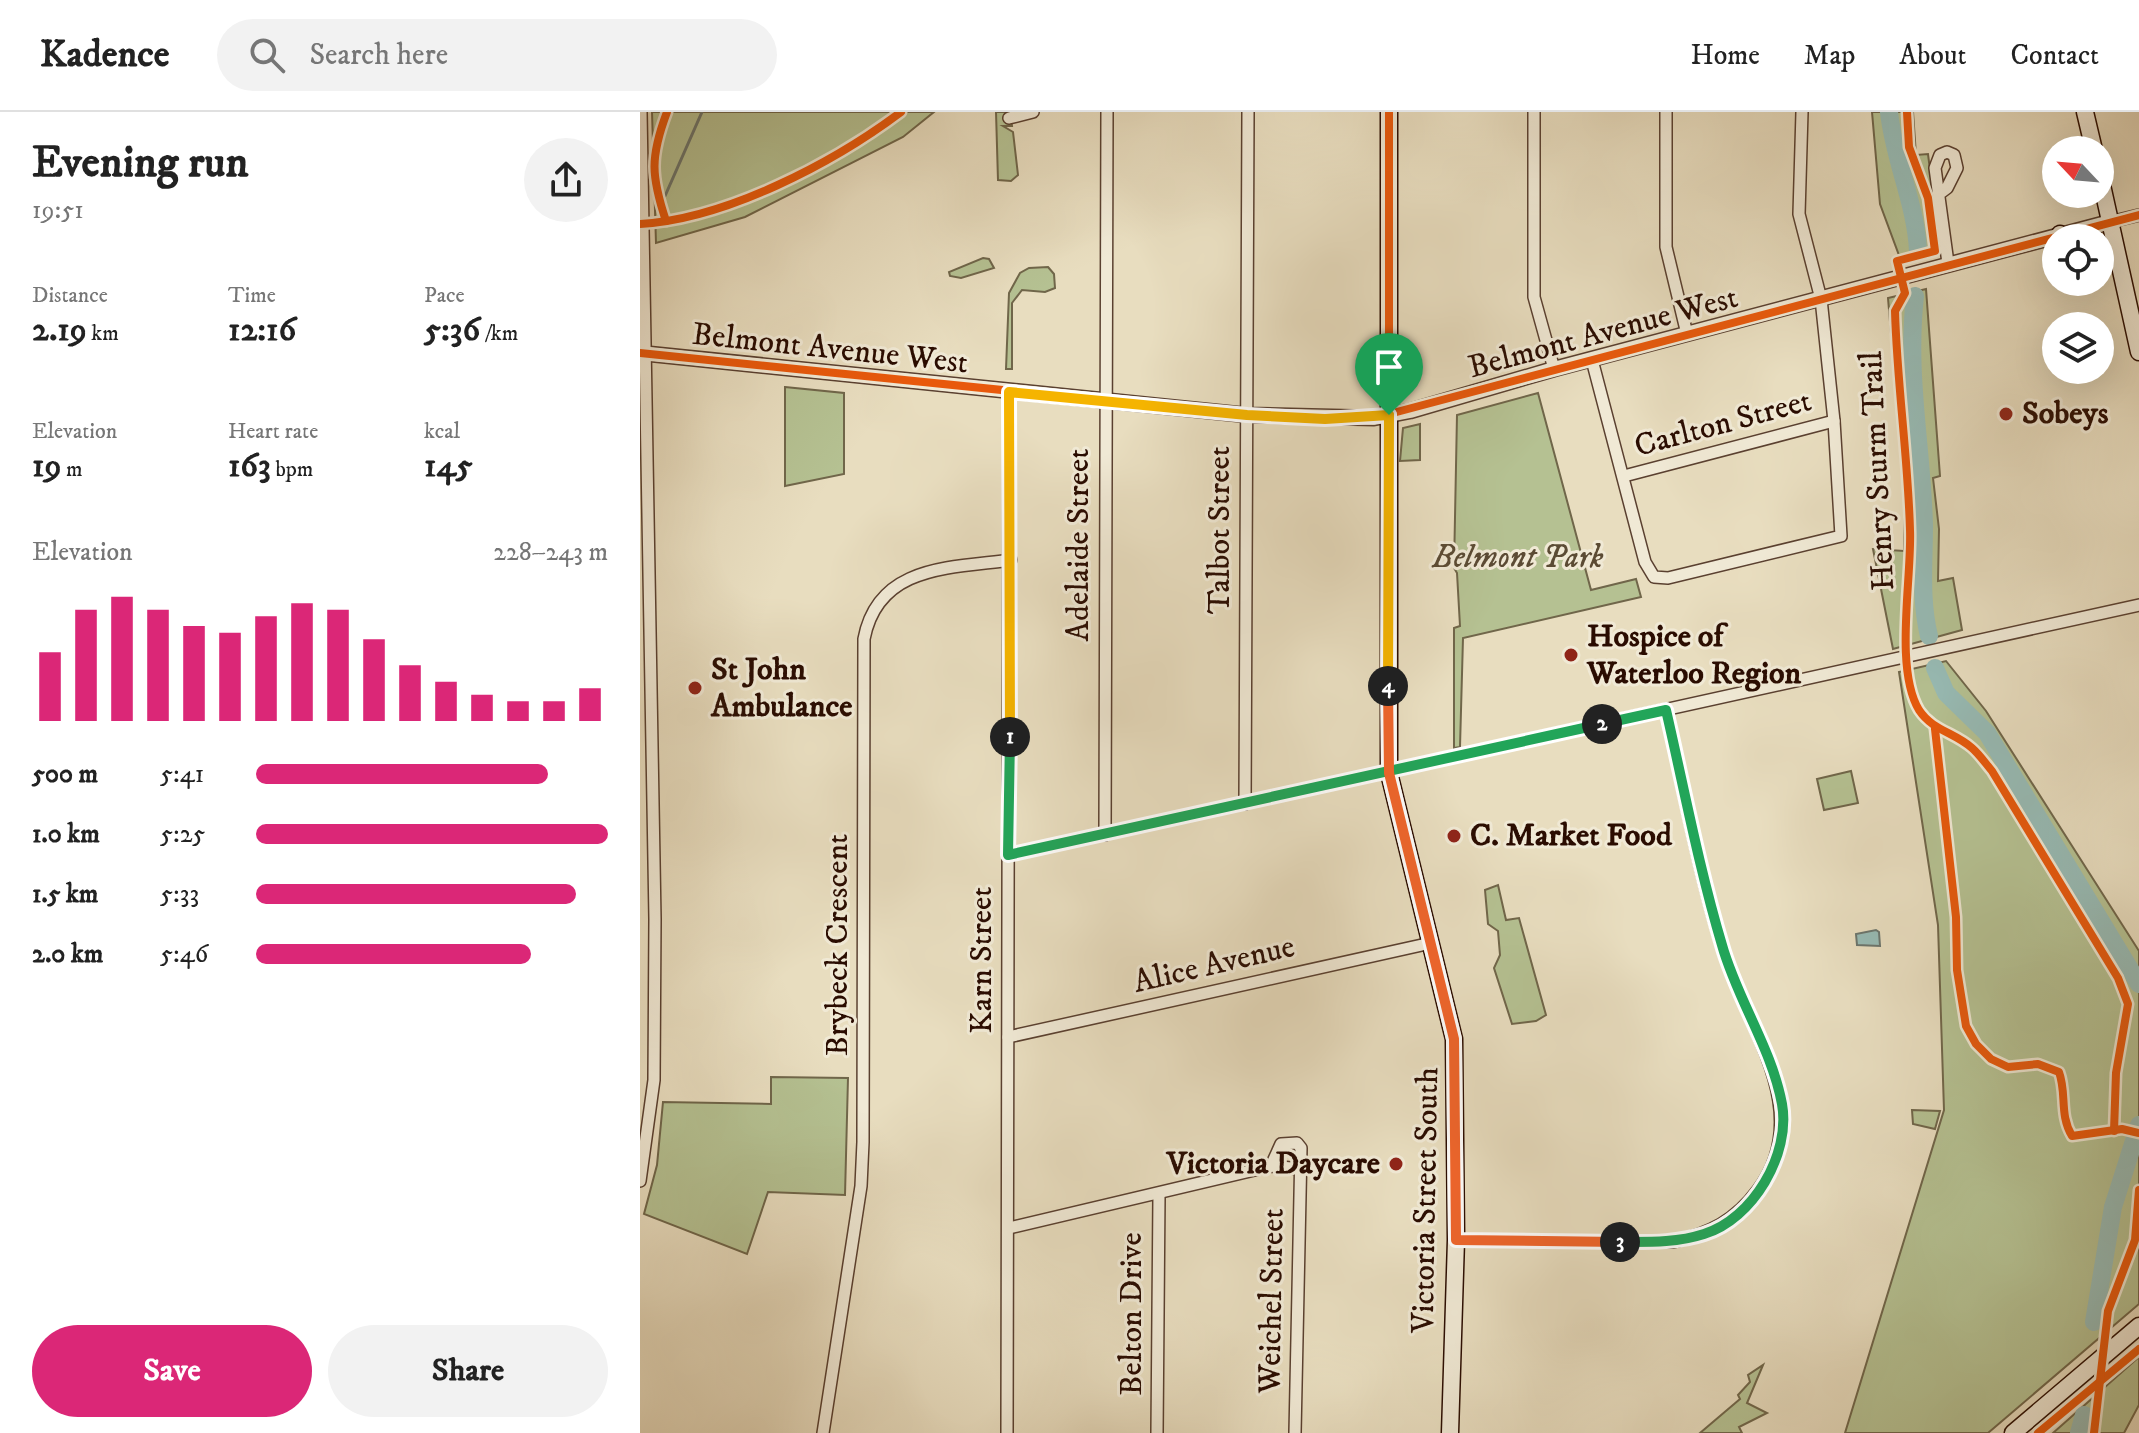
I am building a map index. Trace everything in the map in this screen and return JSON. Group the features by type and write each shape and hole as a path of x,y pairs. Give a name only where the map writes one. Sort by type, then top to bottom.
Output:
{"main road":[{"name":"Victoria Street South","path":"1389,112 1389,773 1454,1039 1457,1073 1456,1240 1450,1433"},
{"path":"2085,112 2091,136"},
{"path":"2107,208 2139,352"},
{"path":"2114,258 2119,261"},
{"path":"2013,1433 2139,1326"}],"street":[{"path":"640,1181 654,1080 641,112"},
{"path":"1009,118 1033,112"},
{"name":"Adelaide Street","path":"1105,835 1107,112"},
{"name":"Talbot Street","path":"1245,804 1248,112"},
{"path":"1534,112 1534,297 1554,369"},
{"path":"1666,112 1666,247 1687,334"},
{"path":"1592,360 1645,562 1654,577 1668,578 1841,536 1834,421 1821,299 1799,214 1802,112"},
{"path":"1939,194 1948,263"},
{"name":"Belmont Avenue West","path":"2103,224 2139,215"},
{"name":"Belmont Avenue West","path":"644,354 1247,415 1325,419 1389,415 1948,263 2042,241"},
{"name":"Karn Street","path":"1007,1433 1009,392"},
{"name":"Carlton Street","path":"1624,476 1834,421"},
{"name":"Brybeck Crescent","path":"823,1433 861,1186 864,639 868,620 889,589 911,577 1011,560"},
{"path":"1008,855 2139,605"},
{"path":"1456,1240 1673,1242 1707,1234 1729,1221 1750,1201 1778,1155 1782,1105 1721,945 1666,710"},
{"name":"Alice Avenue","path":"1008,1037 1431,943"},
{"name":"Weichel Street","path":"1271,1166 1281,1144 1292,1141 1301,1148 1295,1433"},
{"name":"Weichel Street","path":"1009,1228 1159,1195 1271,1166 1301,1169"},
{"name":"Belton Drive","path":"1157,1433 1159,1195"}],"green space":[{"path":"652,112 934,112 903,137 745,217 656,243"},
{"path":"996,112 1010,112 1012,126 1003,126 1013,132 1018,175 1011,181 998,180"},
{"path":"1872,112 1913,112 1916,155 1928,154 1940,248 1900,258 1880,204"},
{"path":"983,258 989,259 994,268 961,278 950,276 949,272"},
{"path":"1048,267 1054,274 1055,288 1045,292 1022,290 1012,303 1012,369 1006,369 1009,293 1020,273 1029,268"},
{"path":"1926,289 1940,476 1933,478 1939,529 1938,581 1953,578 1962,630 1893,649 1873,549 1904,551 1905,500 1888,298"},
{"path":"785,387 844,393 844,474 785,486"},
{"name":"Belmont Park","path":"1538,393 1591,590 1636,579 1641,597 1463,638 1460,747 1454,748 1454,628 1460,626 1457,573 1454,568 1457,415"},
{"path":"1420,424 1420,460 1400,461 1403,428"},
{"path":"1946,661 1986,711 2139,951 2139,1304 1988,1433 1845,1433 1944,1110 1938,925 1899,672"},
{"path":"1851,771 1858,803 1824,810 1817,779"},
{"path":"1498,885 1506,920 1519,918 1546,1015 1536,1021 1512,1024 1494,968 1500,955 1498,931 1488,924 1485,890"},
{"path":"771,1077 848,1078 845,1195 768,1192 747,1254 644,1214 657,1165 663,1102 771,1104"},
{"path":"1912,1110 1940,1111 1935,1129 1913,1124"},
{"path":"2139,1357 2139,1405 2124,1433 2053,1433"},
{"path":"1763,1365 1747,1403 1767,1413 1739,1427 1742,1433 1700,1433 1740,1399 1738,1395 1750,1382 1748,1375"}],"water":[{"path":"1879,932 1880,946 1857,945 1856,934"}],"waterway":[{"path":"665,196 702,112"},
{"path":"1889,112 1918,251"},
{"path":"1915,296 1913,383 1923,496 1923,595 1929,636"},
{"path":"1935,668 1946,693 1987,733 2139,984"},
{"path":"2094,1322 2113,1207 2139,1125"},
{"path":"2079,1433 2084,1415"}],"cycle path":[{"path":"666,221 654,166 667,112"},
{"path":"640,224 708,212 777,185 844,150 901,112"},
{"path":"1389,112 1389,773"},
{"name":"Henry Sturm Trail","path":"1907,112 1909,147 1928,198 1935,251 1897,261 1905,293 1895,311 1909,503 1907,671 1919,710 1937,727 1972,748 1992,771 2118,978 2128,1004 2116,1073 2114,1131"},
{"path":"640,353 1247,415 1374,418 2139,215"},
{"path":"1935,729 1956,917 1957,970 1966,1026 1976,1044 1991,1059 2008,1067 2038,1064 2059,1072 2066,1120 2072,1136 2122,1129 2139,1133"},
{"path":"2094,1433 2108,1311 2135,1240 2139,1190"},
{"path":"2038,1433 2139,1349"}],"place":[{"name":"Sobeys","path":"2006,414"},
{"name":"Hospice of Waterloo Region","path":"1571,655"},
{"name":"St John Ambulance","path":"695,688"},
{"name":"C. Market Food","path":"1454,836"},
{"name":"Victoria Daycare","path":"1396,1164"}],"route":[{"path":"1389,415 1325,419 1247,415 1009,392 1008,855 1389,773 1404,770 1666,710 1721,945 1771,1068 1782,1105 1778,1155 1765,1181 1729,1221 1707,1234 1673,1242 1456,1240 1457,1073 1454,1039 1389,773 1389,415"}]}
